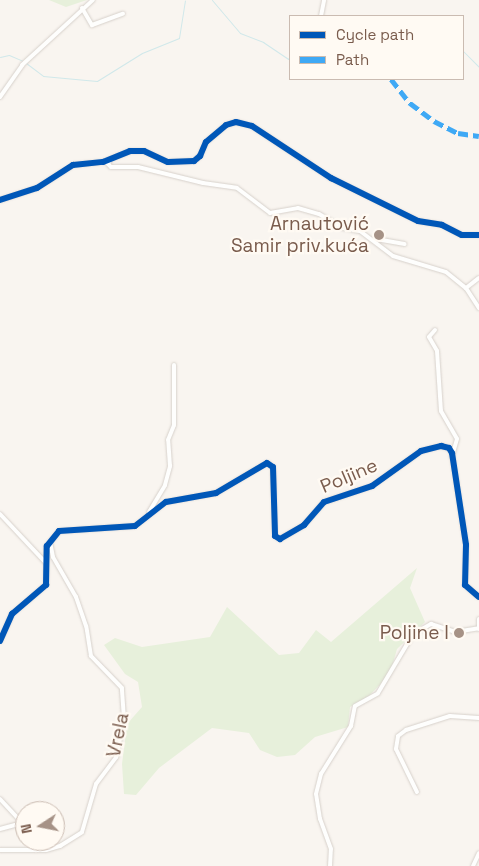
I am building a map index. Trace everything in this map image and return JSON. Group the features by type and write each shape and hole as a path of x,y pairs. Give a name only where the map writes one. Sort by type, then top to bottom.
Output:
{"street":[{"path":"0,97 6,93 23,64 82,8 93,0"},
{"path":"321,15 324,0"},
{"path":"82,8 92,25 123,14"},
{"path":"0,200 37,188 73,165 111,160 137,149 168,162 194,161 200,156 206,142 226,125 236,122 252,126 287,148 298,159 340,183 418,221 442,225 462,235 479,235"},
{"path":"111,160 108,164 111,167 138,167 202,183 237,188 263,210 274,214 294,208 308,210 343,228 360,231 374,239 393,256 446,272 466,288 479,308"},
{"path":"374,239 405,244"},
{"path":"466,288 479,278"},
{"path":"435,330 429,337 437,351 441,411 457,440 452,457 460,520 466,545 465,585 479,597"},
{"path":"147,514 165,485 170,466 168,440 174,425 174,365"},
{"name":"Poljine","path":"50,542 64,530 135,526 147,514 166,502 216,493 267,463 273,467 275,536 280,540 304,525 324,502 372,486 421,451 441,446 449,448 452,457"},
{"path":"0,514 45,562"},
{"path":"0,522 5,518"},
{"path":"0,641 12,614 46,585 45,562 50,542"},
{"name":"Vrela","path":"50,542 53,557 69,582 86,626 88,650 122,688 126,711 116,756 96,784 82,832 65,843"},
{"path":"330,866 331,849 320,819 316,794 322,774 352,726 354,706 369,701 378,693 413,634 431,624 455,632 479,628 479,619"},
{"path":"417,792 396,749 398,736 406,730 450,716 479,718"},
{"path":"0,799 15,815"},
{"path":"0,829 15,826"},
{"name":"Vrela","path":"0,850 15,850"},
{"path":"472,866 479,853"}],"green space":[{"path":"49,0 87,0 66,7"},
{"path":"417,568 410,588 425,622 397,649 390,674 369,696 350,707 348,727 315,737 295,755 277,757 260,750 249,733 212,728 159,768 136,795 124,794 122,764 127,724 142,707 138,682 125,674 104,645 115,638 142,647 210,637 227,607 279,655 299,653 316,630 331,642"}],"waterway":[{"path":"26,63 43,76 97,81 142,53 179,38 185,0"},
{"path":"212,0 240,33 263,42 288,59 289,58"},
{"path":"464,52 479,67"},
{"path":"0,57 9,55 23,61"}],"marked path":[{"path":"392,80 410,103 434,121 458,133 479,136"}],"cycle path":[{"path":"0,200 37,188 73,165 103,162 130,151 144,151 168,162 194,161 200,156 206,142 226,125 236,122 252,126 331,178 418,221 442,225 462,235 479,235"},
{"path":"0,641 12,614 46,585 47,546 59,531 135,526 166,502 216,493 267,463 273,467 275,536 280,539 304,525 324,502 372,486 421,451 441,446 449,448 452,453 466,545 465,585 479,597"}],"place":[{"name":"Arnautović Samir priv.kuća","path":"379,235"},
{"name":"Poljine I","path":"459,633"}]}
